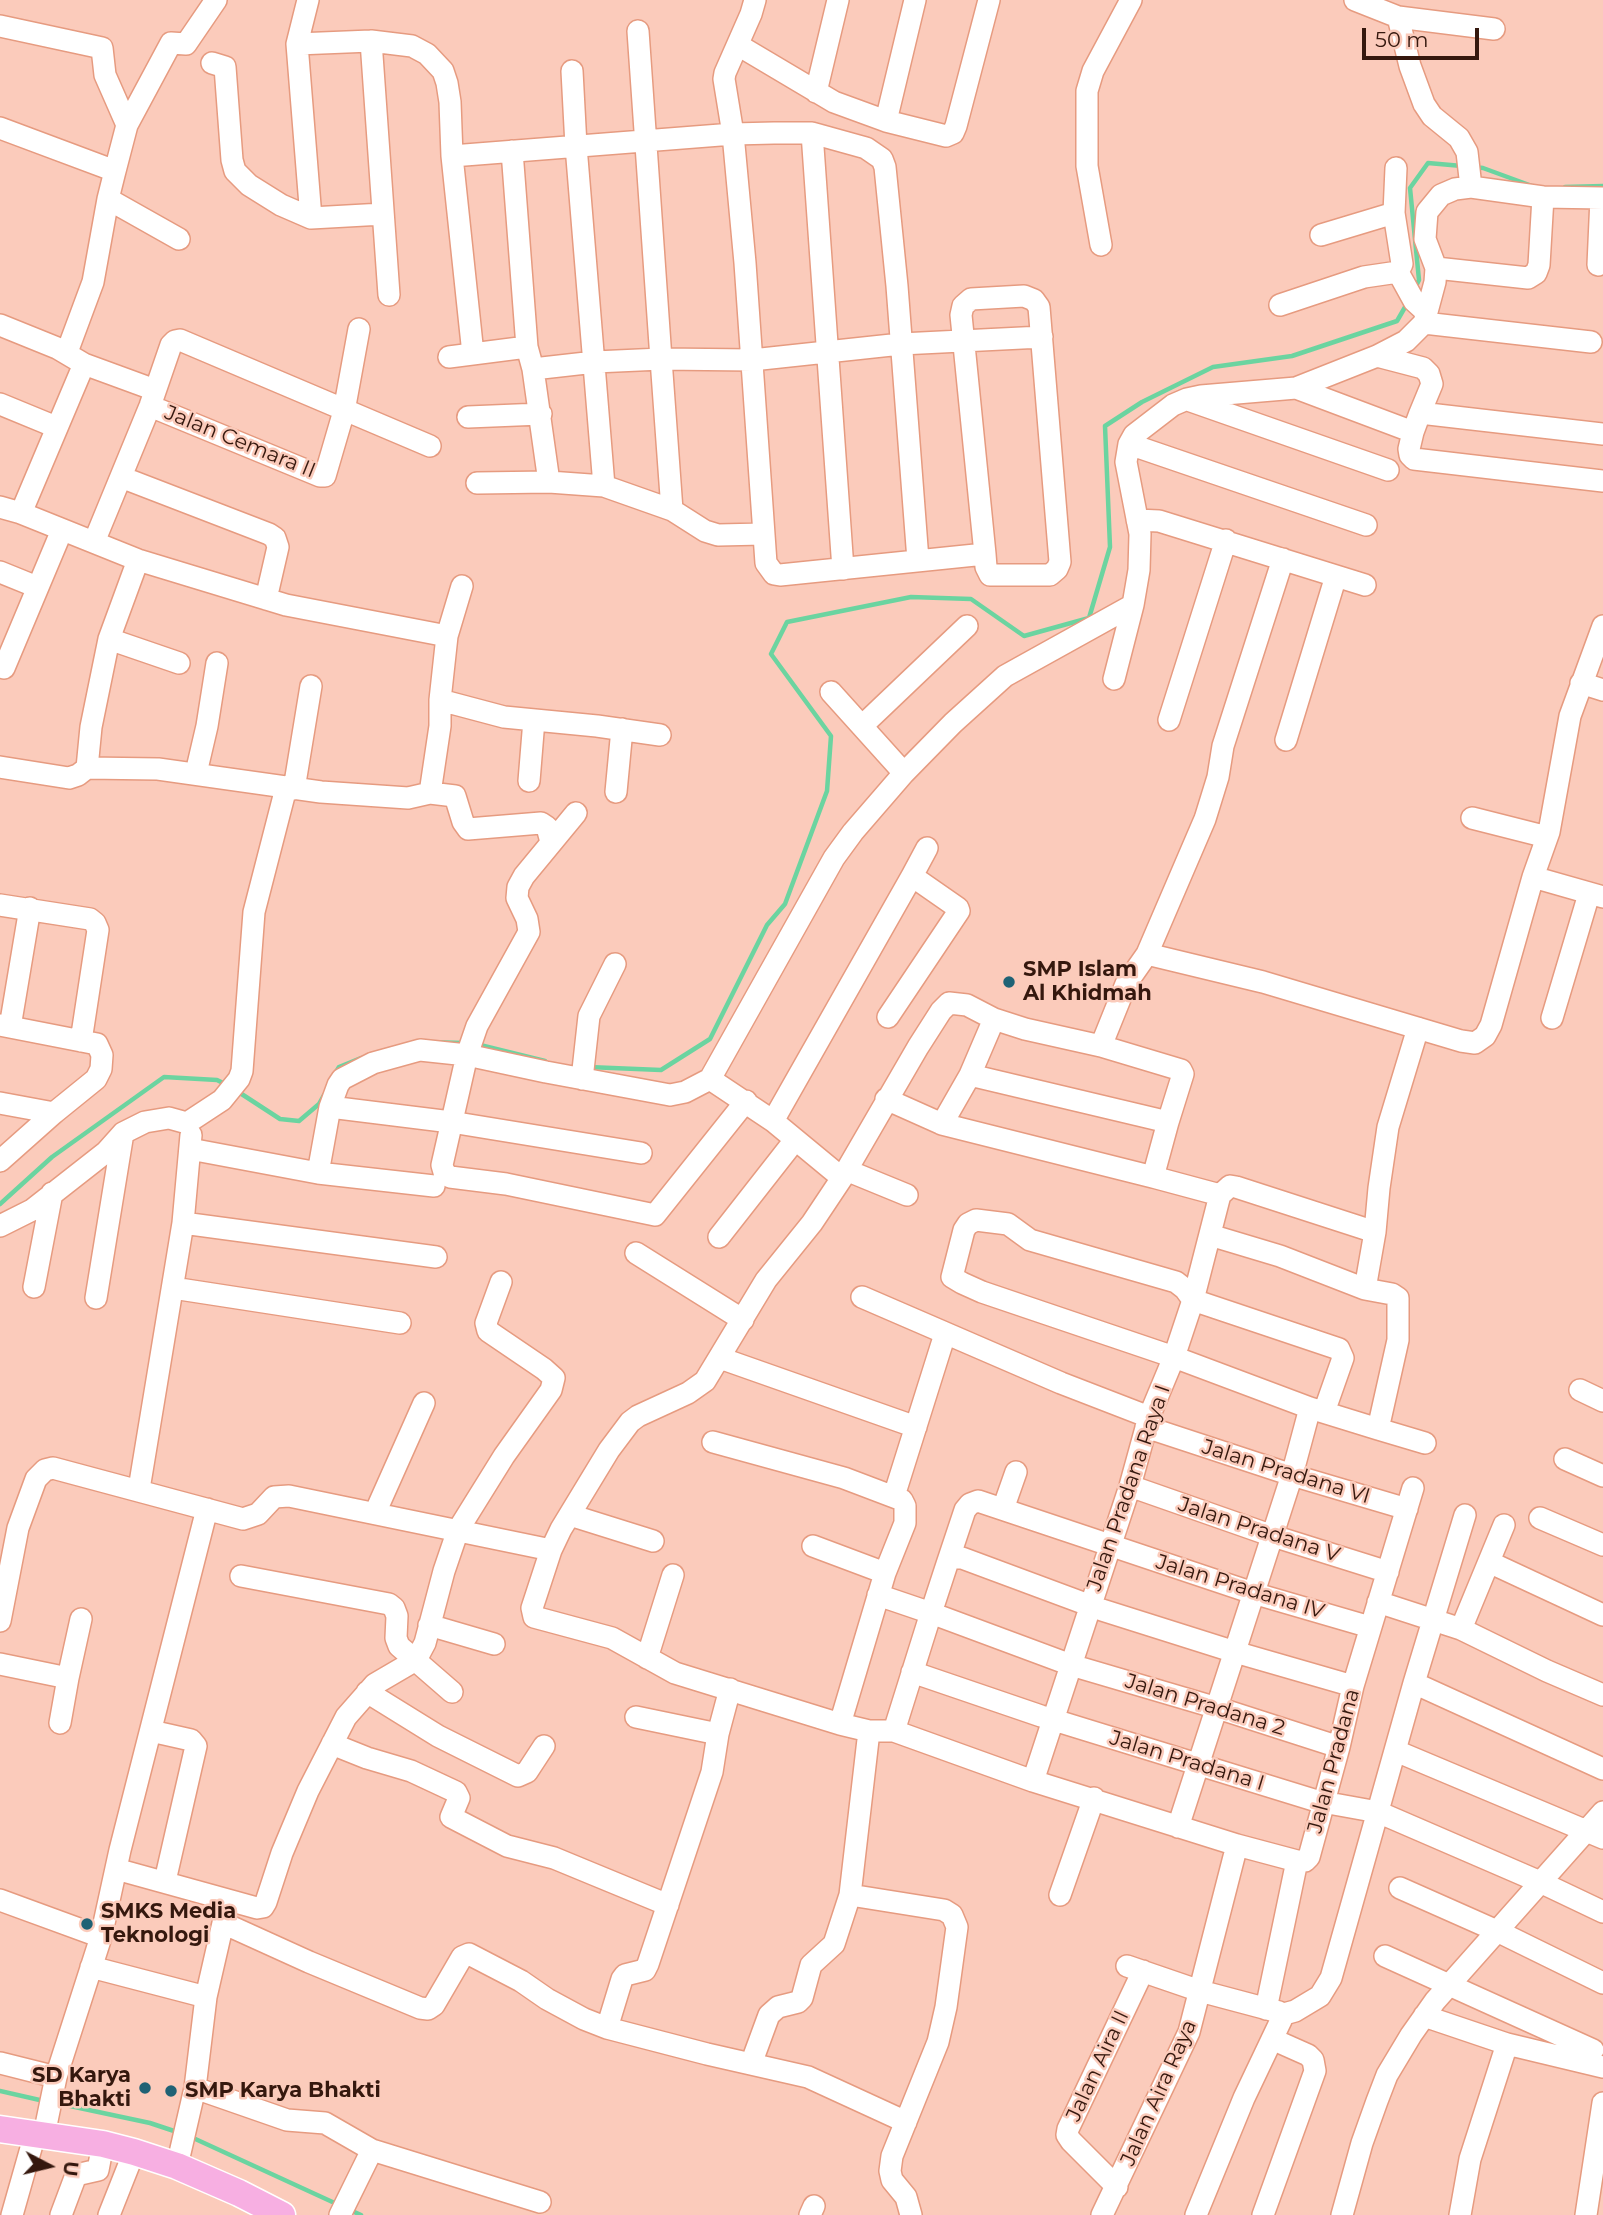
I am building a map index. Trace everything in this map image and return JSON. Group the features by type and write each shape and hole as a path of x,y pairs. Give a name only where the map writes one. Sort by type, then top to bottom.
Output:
{"main road":[{"path":"0,2129 42,2131 179,2160 282,2215"}],"street":[{"path":"21,513 56,427 76,358 108,198 127,125 171,43 186,44 216,0"},
{"path":"308,0 297,44 311,218"},
{"path":"755,0 732,57 733,134 766,564 774,574 985,554"},
{"path":"816,92 838,0"},
{"path":"886,121 915,0"},
{"path":"732,57 834,102 886,121 946,136 953,133 956,126 989,0"},
{"path":"1101,245 1087,166 1087,91 1093,71 1131,0"},
{"path":"1355,0 1398,17 1494,29"},
{"path":"1398,17 1410,66 1424,104 1432,116 1459,138 1466,152 1471,181"},
{"path":"0,26 102,48 105,75 127,125"},
{"path":"638,32 672,510"},
{"path":"297,44 371,41 412,46 437,62 447,83 472,354"},
{"path":"371,41 389,295"},
{"path":"212,63 225,67 232,160 235,171 249,185 311,218 383,214"},
{"path":"572,71 604,485"},
{"path":"0,128 116,171"},
{"path":"452,156 733,134 813,133 866,148 882,159 901,344 918,560"},
{"path":"813,133 843,569"},
{"path":"512,151 527,347 541,414 549,482"},
{"path":"1396,168 1394,213 1402,264 1398,272"},
{"path":"1114,679 1133,605 1140,550 1126,462 1129,444 1134,435 1174,405 1187,399 1296,388 1377,356 1406,341 1422,312 1436,268 1425,239 1427,212 1441,195 1471,181 1543,197 1602,198 1598,265"},
{"path":"1436,268 1528,278 1536,273 1539,265 1543,197"},
{"path":"108,198 179,239"},
{"path":"1321,235 1394,213"},
{"path":"1280,305 1364,277 1398,272"},
{"path":"1398,272 1422,312 1591,342"},
{"path":"1024,296 1034,300 1039,307 1042,337 1060,562 1050,575 999,577 990,575 986,568 963,341 963,306 971,299 1024,296"},
{"path":"0,324 76,358 153,398"},
{"path":"344,411 359,329"},
{"path":"533,369 595,362 661,359 752,360 901,344 1042,337"},
{"path":"94,542 153,398 171,345 180,340 430,446"},
{"path":"449,357 527,347"},
{"path":"1377,356 1423,368 1429,374 1432,384 1409,449 1414,459 1603,481"},
{"path":"1296,388 1416,423 1603,434"},
{"name":"Jalan Cemara II","path":"153,398 320,476 325,476 328,471 344,411"},
{"path":"1187,399 1388,470"},
{"path":"0,404 56,427"},
{"path":"468,417 541,414"},
{"path":"1129,444 1366,525"},
{"path":"121,477 275,538 278,547 267,599"},
{"path":"477,483 549,482 604,485 672,510 705,531 718,535 763,534"},
{"path":"0,508 21,513 138,560 267,599 314,611 447,636"},
{"path":"1137,520 1159,521 1226,540 1365,585"},
{"path":"4,668 62,530"},
{"path":"1168,720 1226,540"},
{"path":"1101,1046 1126,984 1147,954 1205,819 1218,777 1223,746 1283,559"},
{"path":"87,768 93,715 109,639 138,560"},
{"path":"0,572 37,587"},
{"path":"1286,740 1336,576"},
{"path":"430,793 440,726 447,636 462,586"},
{"path":"318,1172 330,1107 342,1079 373,1063 419,1049 468,1052 670,1095 685,1092 710,1079 834,858 904,773 953,723 1005,676 1133,605"},
{"path":"862,726 967,626"},
{"path":"1147,954 1263,982 1461,1041 1475,1043 1485,1036 1491,1025 1547,837 1570,716 1603,626"},
{"path":"109,639 179,663"},
{"path":"196,773 217,663"},
{"path":"1581,683 1603,690"},
{"path":"0,1226 32,1210 106,1152 123,1133 145,1122 169,1118 187,1123 222,1100 239,1079 242,1071 254,912 290,789 311,686"},
{"path":"831,691 904,773"},
{"path":"440,700 504,717 660,735"},
{"path":"528,781 534,720"},
{"path":"616,792 622,729"},
{"path":"0,766 69,778 87,768 158,769 290,789 408,798 430,793 455,796 468,829 541,823 547,827 551,842"},
{"path":"576,813 518,887 517,898 527,919 528,932 477,1026 451,1122 442,1165 444,1172 450,1177 506,1184 655,1215 746,1101"},
{"path":"1472,818 1547,837"},
{"path":"773,1121 927,848"},
{"path":"888,1017 958,911 958,908 912,876"},
{"path":"1534,877 1596,896 1552,1018"},
{"path":"0,905 90,919 98,930 81,1041"},
{"path":"0,1161 96,1079 101,1069 100,1048 97,1044 5,1026 30,908"},
{"path":"582,1075 589,1016 615,964"},
{"path":"1153,1177 1181,1070 1101,1046 1025,1029 994,1019 967,1005 949,1003 941,1011 886,1099 844,1174 812,1223 766,1280 705,1381 630,1422 609,1450 551,1550 532,1608 534,1617 612,1638 675,1673 839,1724 869,1731 894,1731 1033,1781 1297,1861"},
{"path":"942,1124 970,1074 994,1019"},
{"path":"1365,1289 1388,1127 1418,1028"},
{"path":"970,1074 1168,1122"},
{"path":"710,1079 746,1101 844,1174 907,1195"},
{"path":"886,1099 942,1124 1220,1195 1230,1186 1236,1187 1375,1232"},
{"path":"0,1103 54,1113"},
{"path":"330,1107 451,1122 642,1153"},
{"path":"139,1489 183,1223 191,1134 187,1123"},
{"path":"96,1298 123,1133"},
{"path":"719,1237 795,1140"},
{"path":"190,1149 318,1172 434,1186"},
{"path":"34,1287 52,1194"},
{"name":"Jalan Pradana Raya I","path":"1033,1781 1130,1486 1147,1422 1174,1357 1220,1195"},
{"path":"1178,1827 1270,1535 1317,1410 1343,1358 1339,1349 1192,1300 1176,1282 1030,1240 1008,1224 976,1220 964,1230 952,1277 982,1292 1174,1357 1317,1410 1425,1443"},
{"path":"183,1223 436,1257"},
{"path":"1210,1236 1280,1256 1365,1289 1392,1294 1399,1301 1398,1340 1378,1429"},
{"path":"636,1253 743,1320"},
{"path":"116,1869 257,1908 263,1907 282,1853 316,1773 346,1717 367,1692 384,1678 416,1660 422,1649 443,1571 458,1530 504,1456 551,1390 554,1378 488,1331 486,1323 501,1282"},
{"path":"173,1288 400,1323"},
{"name":"Jalan Pradana VI","path":"862,1297 1147,1422 1292,1475 1410,1499"},
{"path":"894,1496 945,1334"},
{"path":"720,1358 916,1427"},
{"path":"1580,1390 1603,1401"},
{"path":"375,1513 424,1403"},
{"path":"713,1442 844,1478 894,1496 902,1500 905,1506 905,1523 885,1573 839,1724"},
{"path":"1565,1459 1603,1476"},
{"path":"0,1621 9,1525 36,1479 45,1470 54,1468 250,1519 274,1497 282,1496 551,1550"},
{"path":"1003,1509 1016,1472"},
{"name":"Jalan Pradana V","path":"1130,1486 1270,1535 1388,1572"},
{"name":"Jalan Pradana","path":"1196,2215 1244,2098 1272,2039 1297,1861 1305,1861 1309,1857 1353,1686 1410,1499"},
{"name":"Jalan Pradana IV","path":"948,1561 965,1510 978,1501 1253,1593 1370,1627"},
{"path":"12,2215 42,2131 101,1937 206,1509"},
{"path":"570,1515 653,1541"},
{"path":"1200,1991 1275,2011 1295,2011 1320,1996 1331,1978 1414,1683 1465,1515"},
{"path":"1540,1518 1603,1545"},
{"path":"1461,1629 1504,1525"},
{"path":"813,1546 885,1573"},
{"path":"894,1731 948,1561 954,1558 1235,1652 1353,1686"},
{"path":"1489,1562 1603,1615"},
{"path":"647,1658 673,1574"},
{"path":"241,1576 389,1604 397,1616 397,1643 452,1692"},
{"name":"Jalan Pradana 2","path":"878,1595 1071,1665 1339,1747"},
{"path":"1378,1602 1461,1629 1603,1695"},
{"path":"60,1723 81,1619"},
{"path":"429,1625 494,1644"},
{"path":"0,1664 68,1678"},
{"name":"Jalan Pradana I","path":"912,1672 1197,1765 1323,1802 1378,1812 1603,1912"},
{"path":"1414,1683 1603,1769"},
{"path":"607,2028 622,1979 625,1975 645,1970 712,1772 718,1734 730,1689"},
{"path":"367,1692 438,1736 519,1776 527,1772 544,1746"},
{"path":"636,1717 718,1734"},
{"path":"150,1731 191,1740 197,1746 165,1881"},
{"path":"751,2064 769,2015 778,2007 798,2002 802,1998 811,1965 834,1944 850,1895 869,1731"},
{"path":"332,1744 411,1771 456,1792 459,1798 451,1814 453,1819 507,1846 554,1857 668,1905"},
{"path":"1396,1751 1595,1835"},
{"path":"1060,1895 1094,1798"},
{"path":"1342,2215 1362,2143 1387,2075 1424,2016 1540,1882 1595,1835 1603,1812"},
{"name":"Jalan Aira Raya","path":"1102,2215 1189,2032 1237,1844"},
{"path":"1400,1888 1497,1931 1603,1983"},
{"path":"850,1895 944,1910 952,1915 957,1927 946,2007 938,2042 896,2144 890,2171 892,2180 909,2204 911,2215"},
{"path":"0,1900 101,1937"},
{"path":"179,2160 195,2088 206,1997 230,1901"},
{"path":"223,1923 309,1962 428,2009 434,2005 462,1956 469,1954 584,2019 607,2028 808,2077 906,2122"},
{"path":"1385,1956 1601,2054"},
{"path":"91,1968 206,1997"},
{"name":"Jalan Aira II","path":"1117,2187 1067,2135 1135,1968 1200,1991"},
{"path":"1424,2016 1507,2044 1601,2054"},
{"path":"1262,2215 1315,2071 1313,2060 1308,2055 1272,2039"},
{"path":"1460,2215 1470,2160 1507,2044"},
{"path":"0,2063 55,2082"},
{"path":"195,2088 287,2120 325,2123 372,2150 540,2202"},
{"path":"1586,2215 1603,2103"},
{"path":"61,2215 76,2175 98,2170 103,2144"},
{"path":"340,2215 372,2150"},
{"path":"109,2215 134,2152"}],"waterway":[{"path":"1415,288 1419,280 1410,188 1428,163 1462,166"},
{"path":"1474,167 1532,186"},
{"path":"1565,187 1603,186"},
{"path":"588,1067 661,1070 710,1039 767,925 785,904 827,791 831,736 771,654 787,622 911,597 971,599 1024,636 1089,618 1110,547 1105,426 1142,402 1213,367 1292,356 1397,321 1408,302"},
{"path":"424,1042 464,1043"},
{"path":"476,1044 545,1061"},
{"path":"336,1072 339,1067 361,1058"},
{"path":"0,1204 52,1157 164,1077 217,1080 227,1085"},
{"path":"237,1091 280,1119 299,1121 319,1104 324,1095"},
{"path":"0,2091 44,2101"},
{"path":"56,2103 150,2123 180,2133"},
{"path":"191,2137 339,2205"},
{"path":"350,2210 361,2215"}],"place":[{"name":"SMP Islam Al Khidmah","path":"1009,982"},
{"name":"SMKS Media Teknologi","path":"87,1924"},
{"name":"SD Karya Bhakti","path":"145,2088"},
{"name":"SMP Karya Bhakti","path":"171,2091"}]}
